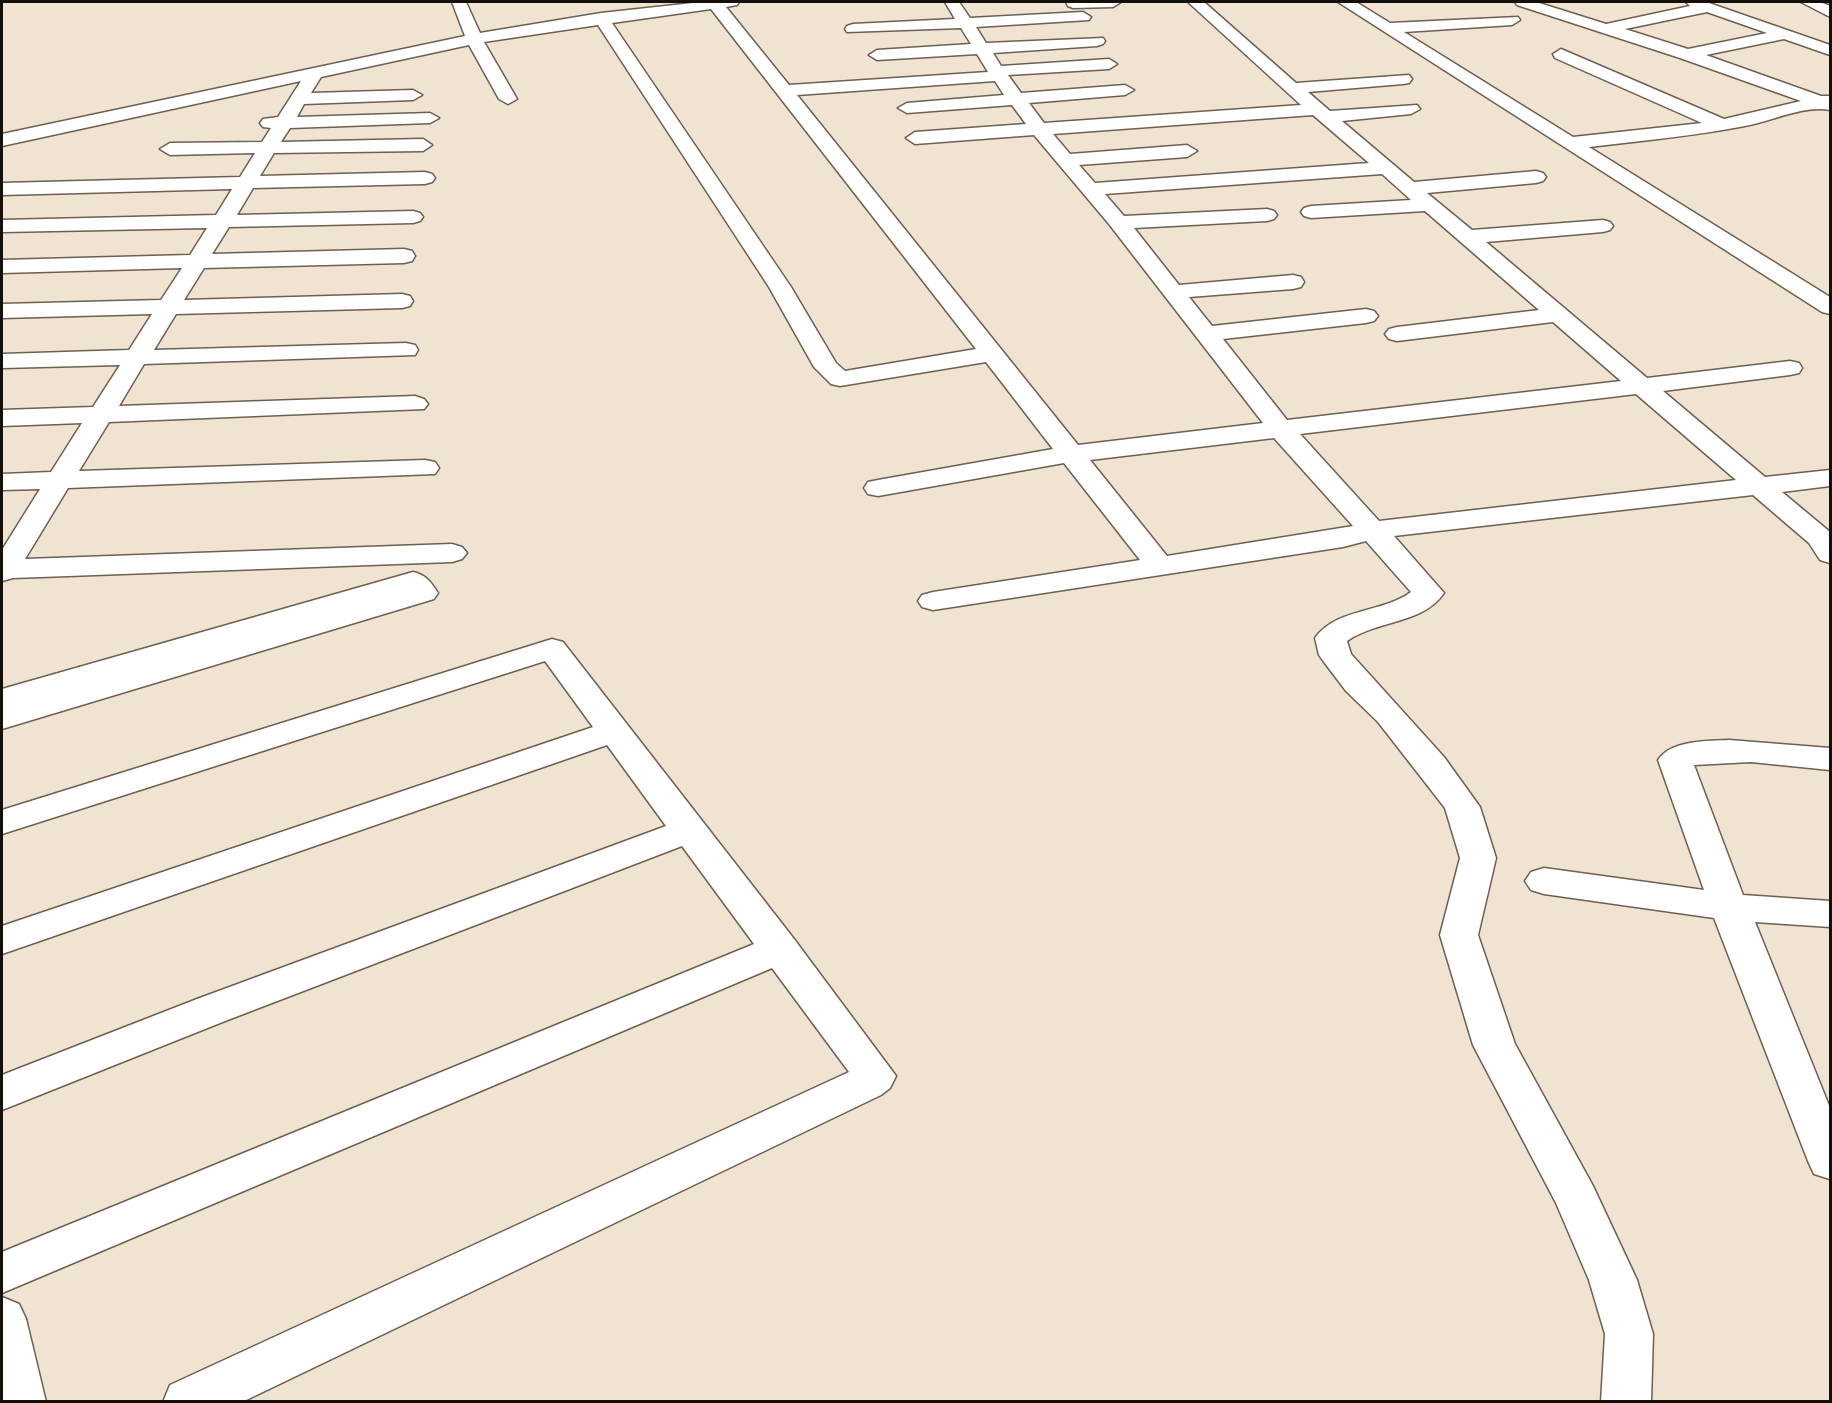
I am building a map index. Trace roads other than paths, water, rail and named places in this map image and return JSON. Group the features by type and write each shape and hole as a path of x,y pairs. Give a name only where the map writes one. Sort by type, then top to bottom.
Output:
{"street":[{"path":"459,2 474,39 508,99"},
{"path":"952,2 998,74 1037,128 1119,223 1280,428 1429,593 1417,604 1343,628 1331,638 1335,655 1358,684 1390,715 1432,765 1462,807 1478,858 1459,935 1494,1045 1577,1199 1613,1280 1629,1334 1626,1401"},
{"path":"1073,3 1113,2"},
{"path":"1196,2 1640,387 1820,538 1829,550"},
{"path":"1346,2 1830,307"},
{"path":"1522,2 1827,102"},
{"path":"1693,2 1830,50"},
{"path":"1809,2 1830,12"},
{"path":"452,553 3,570 48,482 292,99 474,39 601,18 656,6 723,3 784,91 1159,565"},
{"path":"1437,6 1468,24"},
{"path":"1605,29 1709,7"},
{"path":"854,29 1083,16"},
{"path":"601,18 780,288 826,367 840,379 992,354"},
{"path":"1387,28 1512,20"},
{"path":"1686,54 1787,34"},
{"path":"877,56 1097,41"},
{"path":"1561,54 1721,124"},
{"path":"784,91 1108,64"},
{"path":"1294,88 1403,79"},
{"path":"907,108 1125,90"},
{"path":"2,140 292,99 412,95"},
{"path":"292,99 430,118"},
{"path":"1570,142 1629,138 1749,120 1827,102"},
{"path":"915,138 1037,128 1411,109"},
{"path":"170,149 423,145"},
{"path":"945,153 1187,151"},
{"path":"1090,189 1387,168"},
{"path":"1410,188 1536,177"},
{"path":"2,189 425,178"},
{"path":"1311,212 1430,205"},
{"path":"1119,223 1267,215"},
{"path":"2,226 413,217"},
{"path":"1467,237 1602,226"},
{"path":"2,266 405,256"},
{"path":"1173,292 1293,282"},
{"path":"2,311 402,300"},
{"path":"1397,334 1557,315"},
{"path":"1206,334 1366,316"},
{"path":"2,361 406,350"},
{"path":"878,488 1071,454 1790,368"},
{"path":"2,418 415,404"},
{"path":"2,482 425,468"},
{"path":"933,601 1344,538 1372,530 1759,488 1830,478"},
{"path":"2,538 48,482"},
{"path":"2,699 413,581 423,593 2,719"},
{"path":"2,822 552,649 875,1076 866,1083 188,1401"},
{"path":"2,940 615,731"},
{"path":"1830,759 1732,751 1684,755 1675,760 1730,907 1817,1094 1830,1161"},
{"path":"2,1093 211,1010 690,830"},
{"path":"1544,881 1730,907 1830,914"},
{"path":"2,1273 780,949"},
{"path":"2,1319 21,1401"}]}
